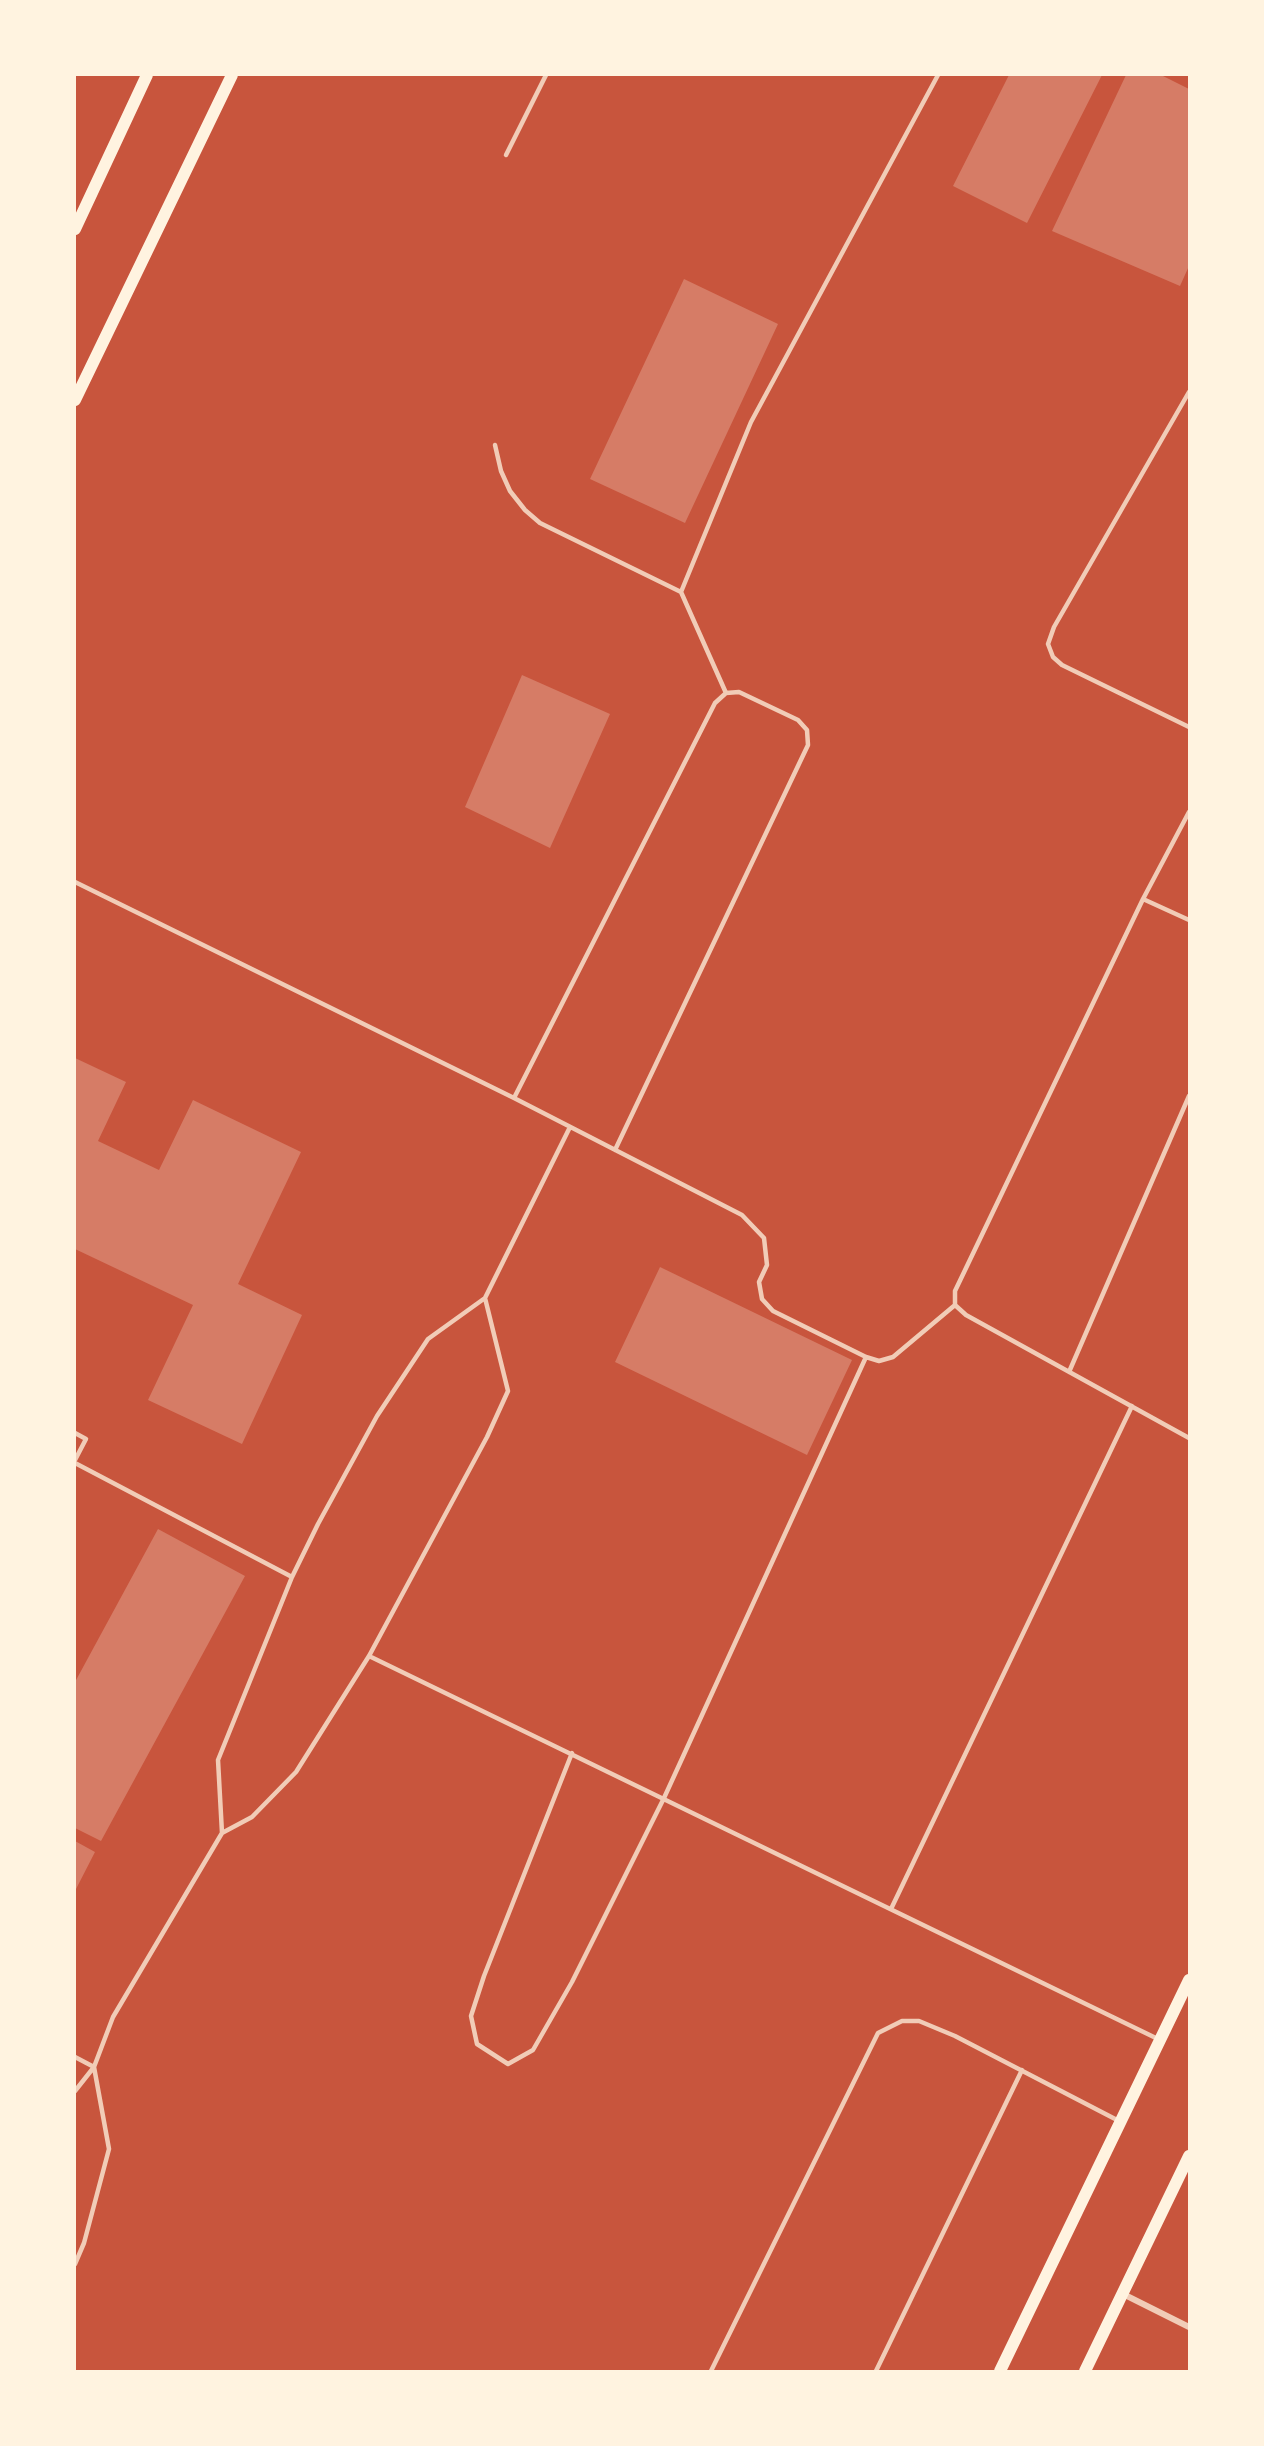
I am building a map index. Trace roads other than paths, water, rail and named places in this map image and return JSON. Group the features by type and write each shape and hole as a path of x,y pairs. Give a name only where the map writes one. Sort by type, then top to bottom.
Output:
{"main road":[{"path":"75,229 147,75"},
{"path":"75,400 232,75"},
{"path":"1000,2371 1189,1980"},
{"path":"1085,2371 1189,2156"}],"street":[{"path":"1123,2294 1189,2327"}],"lane":[{"path":"506,155 546,75"},
{"path":"681,592 751,422 938,75"},
{"path":"1189,392 1054,627 1048,644 1053,657 1062,665 1189,727"},
{"path":"495,446 501,471 510,491 525,510 540,523 681,592 726,693"},
{"path":"514,1098 715,703 726,693 739,692 798,720 807,730 808,745 615,1150"},
{"path":"1189,812 1143,899 955,1291 955,1305 966,1315 1189,1438"},
{"path":"75,882 514,1098 742,1215 764,1238 767,1264 759,1282 762,1299 773,1311 866,1357 879,1361 893,1357 955,1305"},
{"path":"1143,899 1189,920"},
{"path":"1069,1372 1189,1096"},
{"path":"222,1833 218,1760 292,1577 376,1416 428,1340 484,1298 570,1127"},
{"path":"75,2091 94,2067 113,2017 222,1833 252,1818 296,1772 369,1656 487,1437 508,1391 484,1298"},
{"path":"572,1753 471,2016 477,2044 507,2064 533,2050 572,1982 664,1798 866,1357"},
{"path":"891,1909 1132,1406"},
{"path":"75,1433 86,1439 75,1461 292,1577"},
{"path":"369,1656 1160,2040"},
{"path":"711,2371 878,2033 903,2020 919,2021 955,2036 1121,2122"},
{"path":"75,2057 94,2067"},
{"path":"75,2264 84,2243 109,2149 94,2067"},
{"path":"876,2371 1022,2070"}]}
